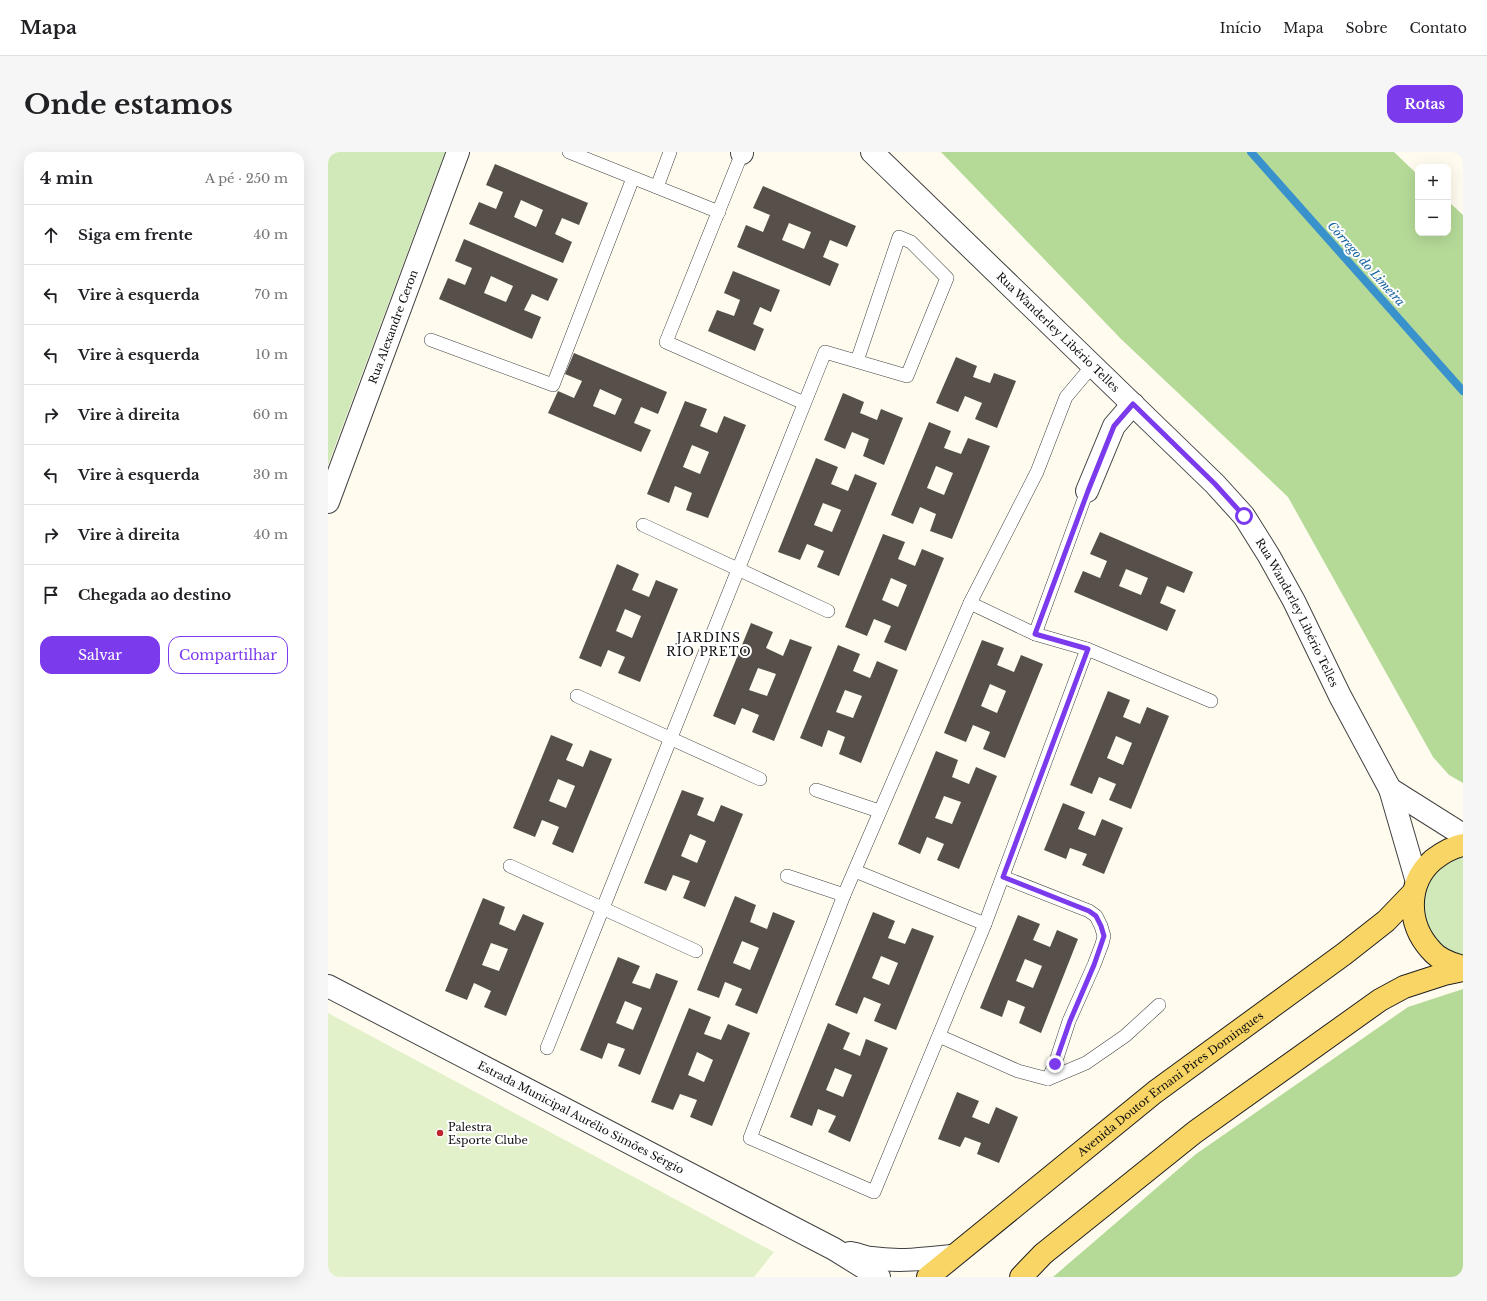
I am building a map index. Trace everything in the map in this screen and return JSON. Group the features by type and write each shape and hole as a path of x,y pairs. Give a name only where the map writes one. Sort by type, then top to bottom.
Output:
{"main road":[{"name":"Avenida Doutor Ernani Pires Domingues","path":"928,1277 1155,1092 1344,954 1386,921 1415,887 1427,866 1441,854 1463,845"},
{"path":"1415,887 1413,914 1419,934 1431,951 1449,964 1463,967"},
{"path":"1020,1277 1043,1254 1195,1132 1380,1000 1404,987 1444,974 1463,970"}],"street":[{"name":"Rua Alexandre Ceron","path":"328,502 458,152"},
{"name":"Rua Wanderley Libério Telles","path":"872,152 1215,484 1244,516 1269,556 1294,601 1340,696 1390,789 1415,887"},
{"path":"1088,491 1114,426 1133,404"},
{"name":"Rua Wanderley Libério Telles","path":"1390,789 1463,835"},
{"name":"Estrada Municipal Aurélio Simões Sérgio","path":"328,986 834,1249 879,1277"},
{"name":"Estrada Municipal Aurélio Simões Sérgio","path":"834,1249 871,1258 890,1260 917,1260 952,1256"}],"lane":[{"path":"569,152 598,157 633,178 718,212"},
{"path":"657,187 670,152"},
{"path":"742,153 666,342 804,403"},
{"path":"431,340 553,385 633,178"},
{"path":"547,1048 825,352 907,376 947,278 911,242 899,237 857,361"},
{"path":"1088,649 985,924 874,1192 750,1138 844,895 970,603 1037,472 1066,397 1092,365"},
{"path":"1035,634 1088,491"},
{"path":"643,525 828,612"},
{"path":"970,603 1035,634 1088,649 1212,701"},
{"path":"577,696 760,779"},
{"path":"816,790 879,811"},
{"path":"510,866 696,951"},
{"path":"855,871 985,924"},
{"path":"787,876 844,895"},
{"path":"1003,877 1089,911 1096,916 1103,931 1102,944 1048,1079"},
{"path":"939,1036 1018,1071 1048,1079 1086,1063 1125,1036 1159,1005"}],"green space":[{"path":"328,152 445,152 328,465"},
{"path":"941,152 1394,152 1415,172 1415,236 1451,236 1451,204 1463,215 1463,783 1449,775 1433,757 1288,497 1121,339"},
{"path":"1463,851 1463,961 1427,936 1421,892 1426,878"},
{"path":"1463,989 1463,1277 1053,1277 1196,1154 1408,1007"},
{"name":"Palestra Esporte Clube","path":"328,1013 774,1252 754,1277 328,1277"}],"building":[{"path":"495,164 588,203 579,225 562,218 555,234 572,242 563,263 469,224 479,202 496,209 503,192 486,185","holes":["521,200 543,210 536,227 514,217"]},
{"path":"763,186 856,226 847,247 830,240 823,257 839,264 830,286 737,247 746,225 763,232 770,215 753,208","holes":["789,223 811,232 804,249 782,240"]},
{"path":"464,239 558,279 548,301 532,294 524,310 541,317 532,339 439,299 448,278 465,285 472,268 455,261","holes":["491,276 513,286 506,302 484,293"]},
{"path":"733,271 780,290 771,312 760,307 753,324 764,329 755,351 708,331 717,310 734,316 740,300 724,293"},
{"path":"574,353 667,392 658,414 641,407 634,423 651,430 641,452 548,413 558,391 574,398 582,381 565,374","holes":["600,389 622,399 615,415 593,406"]},
{"path":"956,357 977,366 973,377 990,383 994,373 1016,381 997,428 975,419 982,403 965,396 958,412 936,403"},
{"path":"843,393 864,402 860,413 877,420 881,409 903,418 884,465 863,456 869,439 852,432 845,449 824,440"},
{"path":"685,401 707,409 700,426 717,433 724,416 746,425 708,518 686,510 692,493 675,486 669,503 647,494","holes":["692,445 709,452 700,474 683,467"]},
{"path":"929,422 951,431 944,448 961,454 968,438 990,446 952,539 930,531 936,514 920,507 913,524 891,515","holes":["936,466 953,473 944,495 927,488"]},
{"path":"816,458 838,467 831,484 848,491 855,474 877,483 839,576 817,567 824,551 807,544 800,560 778,552","holes":["823,503 841,510 832,532 814,525"]},
{"path":"1100,532 1193,572 1184,593 1167,586 1160,603 1176,610 1167,631 1074,592 1083,571 1100,578 1107,561 1090,554","holes":["1126,569 1148,578 1141,595 1119,586"]},
{"path":"883,534 905,542 898,559 915,566 922,549 944,558 906,651 884,642 891,626 874,619 867,636 845,627","holes":["891,578 907,585 898,607 882,600"]},
{"path":"617,564 639,574 632,590 649,597 656,580 678,589 640,682 618,673 625,657 608,650 601,667 579,658","holes":["625,609 641,616 632,638 616,631"]},
{"path":"751,623 773,632 766,648 783,656 790,639 812,647 774,741 752,732 759,715 742,708 735,725 713,716","holes":["758,668 776,674 767,696 749,690"]},
{"path":"982,640 1004,648 997,665 1014,672 1021,655 1043,664 1005,758 983,749 990,732 973,725 966,742 944,733","holes":["990,684 1006,691 997,713 981,706"]},
{"path":"838,645 860,654 853,671 870,678 877,661 898,670 861,763 839,754 845,737 828,730 822,747 800,738","holes":["845,690 862,696 853,718 836,712"]},
{"path":"1108,691 1130,700 1123,717 1140,724 1147,707 1169,716 1131,809 1109,800 1116,784 1099,777 1092,794 1070,785","holes":["1116,736 1132,743 1123,765 1107,758"]},
{"path":"551,735 573,744 566,760 583,767 590,750 612,759 573,853 552,844 559,827 542,820 535,837 513,828","holes":["558,779 575,786 566,808 549,801"]},
{"path":"936,751 958,760 952,777 969,784 976,767 997,776 959,869 937,860 944,844 927,837 920,854 898,844","holes":["944,796 961,802 952,824 935,818"]},
{"path":"682,790 704,798 697,815 714,822 721,805 743,814 705,907 683,898 690,881 673,875 666,891 644,883","holes":["690,834 706,841 697,863 681,856"]},
{"path":"1063,803 1085,812 1078,829 1095,836 1102,819 1123,828 1104,874 1082,865 1087,854 1070,848 1066,859 1044,850"},
{"path":"735,896 756,905 750,922 767,929 773,912 795,921 757,1014 735,1005 742,989 725,982 719,998 697,990","holes":["742,941 759,948 750,970 733,963"]},
{"path":"483,898 505,907 499,924 515,931 523,914 544,923 506,1016 484,1007 491,991 474,983 467,1000 445,991","holes":["491,943 508,949 499,971 482,965"]},
{"path":"873,912 895,921 888,938 905,944 912,928 934,936 896,1030 874,1021 881,1004 864,997 857,1014 835,1005","holes":["881,956 898,963 889,985 872,978"]},
{"path":"1018,915 1040,924 1033,940 1050,947 1057,930 1078,939 1041,1033 1019,1023 1025,1007 1008,1000 1002,1017 980,1008","holes":["1025,959 1042,966 1033,988 1016,981"]},
{"path":"618,957 640,966 632,983 650,989 656,973 678,981 640,1075 618,1066 625,1049 608,1043 602,1059 580,1050","holes":["625,1001 642,1008 633,1030 616,1023"]},
{"path":"689,1008 711,1017 704,1034 721,1040 728,1024 750,1033 712,1126 690,1117 697,1100 680,1094 673,1110 651,1102","holes":["697,1052 713,1060 704,1082 688,1075"]},
{"path":"828,1023 850,1033 843,1049 860,1056 866,1039 888,1048 850,1142 828,1132 836,1116 818,1109 812,1126 790,1117","holes":["835,1068 852,1075 843,1097 826,1090"]},
{"path":"957,1092 979,1101 972,1117 989,1124 996,1107 1018,1117 999,1163 977,1154 981,1143 965,1137 960,1147 938,1139"}],"waterway":[{"name":"Córrego do Limeira","path":"1251,152 1463,391"}],"place":[{"name":"Palestra Esporte Clube","path":"440,1133"}],"district":[{"name":"JARDINS RIO PRETO","path":"709,645"}],"route":[{"path":"1055,1064 1070,1021 1094,965 1104,936 1096,916 1089,911 1003,877 1088,649 1035,634 1088,491 1114,426 1133,404 1215,484 1244,516"}]}
